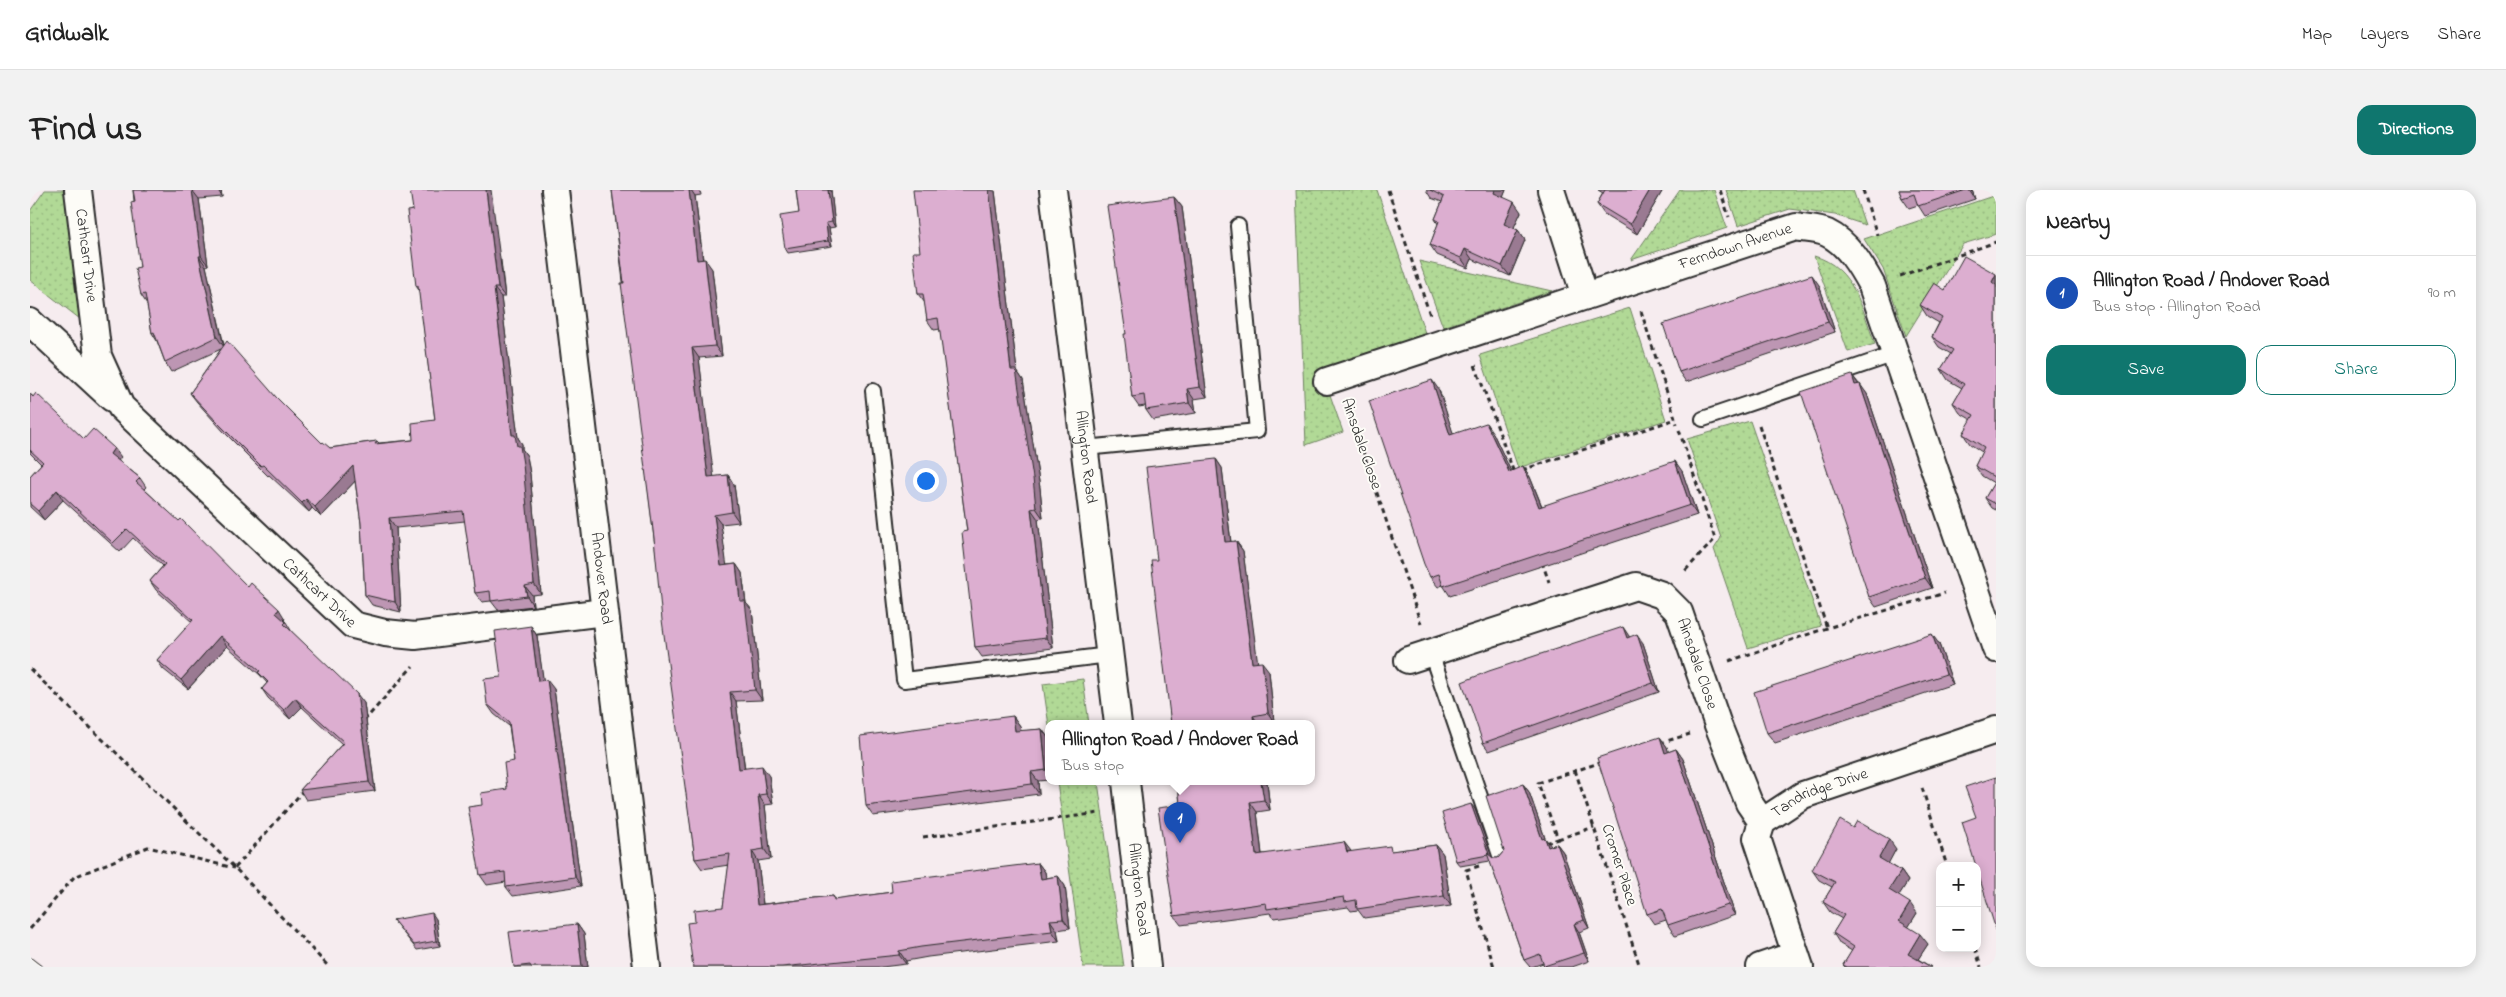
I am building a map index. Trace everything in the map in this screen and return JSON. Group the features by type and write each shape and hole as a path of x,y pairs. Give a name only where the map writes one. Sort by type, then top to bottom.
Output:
{"street":[{"name":"Cathcart Drive","path":"78,190 98,356 121,407"},
{"name":"Andover Road","path":"554,190 647,967"},
{"name":"Allington Road","path":"1053,190 1117,720"},
{"path":"1551,190 1585,296"},
{"name":"Ferndown Avenue","path":"1333,379 1796,226 1827,233 1848,249 1872,286 1996,649"},
{"name":"Cathcart Drive","path":"30,322 353,625 385,633 414,636 604,612"},
{"name":"Ainsdale Close","path":"1420,657 1636,586 1662,595 1679,612 1718,725 1749,803 1762,822"},
{"name":"Tandridge Drive","path":"1798,961 1757,838 1762,822 1803,795 1996,730"},
{"name":"Allington Road","path":"1126,785 1147,967"},
{"path":"1760,967 1798,961"}],"lane":[{"path":"1085,448 1257,431 1238,226"},
{"path":"1703,419 1895,354"},
{"path":"873,391 904,680 1109,655"},
{"path":"1420,657 1501,858"}],"path":[{"path":"1388,190 1440,343"},
{"path":"1872,286 1996,242"},
{"path":"1631,282 1715,540 1662,595"},
{"path":"1465,335 1516,483"},
{"name":"Ainsdale Close","path":"1333,379 1420,657"},
{"path":"1752,402 1827,628"},
{"path":"1513,474 1676,419"},
{"path":"1540,556 1559,610"},
{"path":"1700,670 1827,628 1975,584"},
{"path":"364,722 441,634"},
{"path":"30,668 235,868 329,967"},
{"path":"1656,745 1718,725"},
{"path":"1912,758 1946,862"},
{"path":"1558,839 1538,783 1611,759"},
{"name":"Cromer Place","path":"1575,770 1640,967"},
{"path":"235,868 306,788"},
{"path":"924,837 1129,809"},
{"path":"1494,967 1466,870 1594,827"},
{"path":"30,929 74,877 148,848 235,868"},
{"path":"1976,952 1981,967"}],"green space":[{"path":"45,190 65,190 80,319 30,280 30,211"},
{"path":"1296,190 1377,190 1426,336 1322,372 1343,432 1306,445"},
{"path":"1680,190 1714,190 1727,228 1631,260"},
{"path":"1726,190 1853,190 1865,225 1835,215 1790,209 1738,226"},
{"path":"1996,195 1996,234 1963,244 1906,336 1883,269 1864,239"},
{"path":"1814,256 1839,269 1847,279 1861,304 1875,344 1848,352"},
{"path":"1419,261 1552,291 1443,327"},
{"path":"1630,308 1666,420 1518,468 1480,355"},
{"path":"1750,421 1821,626 1748,648 1714,549 1721,538 1687,439"},
{"path":"1083,679 1088,720 1048,720 1043,684"},
{"path":"1057,785 1098,785 1124,967 1083,967"}],"building":[{"path":"133,190 192,190 201,256 199,256 217,337 165,362 154,332 152,333 145,294 141,295 135,268 140,267 131,202 135,201"},
{"path":"410,190 486,190 498,288 494,288 512,435 515,435 517,446 520,446 523,464 534,584 525,586 527,596 491,601 490,591 475,593 463,511 389,518 395,602 365,595 361,523 353,466 315,507 306,499 302,503 263,465 261,466 190,393 227,341 276,397 322,443 330,448 377,441 375,444 413,440 412,423 435,420 407,211 413,210"},
{"path":"612,190 689,190 697,260 705,259 715,346 692,348 708,477 728,475 732,512 714,515 721,566 736,564 740,601 745,601 755,690 730,692 739,769 762,766 766,794 758,795 764,849 752,851 757,905 833,896 834,900 892,892 891,881 1038,863 1041,879 1058,876 1063,919 1050,920 1052,931 921,947 899,951 899,955 782,967 693,967 687,923 695,922 694,910 723,907 730,854 695,859 662,620 654,538 621,283 624,283"},
{"path":"796,190 828,190 832,222 826,223 828,241 785,248 780,216 799,213"},
{"path":"913,190 989,190 1011,370 1016,370 1033,478 1036,508 1031,509 1046,638 975,647 962,532 967,531 938,318 927,320 923,294 918,294 913,252 920,252"},
{"path":"1430,190 1495,190 1494,193 1514,202 1504,224 1518,230 1502,266 1465,249 1461,258 1430,245 1439,221 1435,219 1444,197"},
{"path":"1605,190 1650,190 1630,224 1597,204"},
{"path":"1899,190 1966,190 1918,206 1914,194 1902,198"},
{"path":"1174,197 1200,387 1187,389 1189,403 1146,410 1144,395 1132,397 1124,334 1126,334 1107,206"},
{"path":"1964,256 1996,274 1992,282 1996,285 1996,478 1975,466 1984,447 1963,434 1974,415 1953,403 1964,384 1941,369 1953,350 1932,337 1942,318 1920,305 1934,283 1945,290"},
{"path":"1812,275 1828,322 1679,372 1663,324"},
{"path":"1852,375 1855,385 1860,384 1925,578 1869,597 1801,392"},
{"path":"1432,380 1450,435 1486,423 1509,472 1523,466 1539,507 1675,461 1690,505 1443,586 1439,574 1430,577 1424,564 1369,401"},
{"path":"36,393 84,439 93,429 114,448 110,454 140,478 136,482 179,521 181,519 248,587 251,583 279,609 276,613 286,622 284,624 357,694 369,782 300,790 344,742 295,698 284,710 262,689 268,682 258,672 260,671 220,636 181,680 157,660 193,620 150,581 165,564 127,529 113,543 57,490 38,511 30,504 30,476 43,462 30,450 30,394 33,397"},
{"path":"1216,459 1225,542 1236,541 1252,663 1262,662 1268,713 1253,716 1254,720 1171,720 1151,560 1157,560 1146,467"},
{"path":"1996,479 1996,504 1985,498"},
{"path":"531,626 538,681 547,680 575,877 506,887 505,872 480,875 468,807 482,805 481,793 507,789 504,763 514,761 509,722 487,704 484,679 501,677 495,631"},
{"path":"1623,627 1627,638 1637,634 1653,683 1483,743 1462,682 1489,671"},
{"path":"1932,634 1946,674 1767,733 1754,692"},
{"path":"1013,716 1015,731 1042,729 1045,770 1031,772 1032,784 866,806 860,736"},
{"path":"1660,737 1665,753 1676,749 1728,905 1668,925 1662,909 1647,914 1597,758"},
{"path":"1996,777 1996,930 1981,883 1981,862 1975,862 1962,822 1976,817 1965,787"},
{"path":"1523,784 1542,839 1545,838 1548,847 1557,844 1584,920 1574,924 1584,953 1544,966 1540,954 1524,960 1487,853 1493,858 1498,858 1504,851 1486,796"},
{"path":"1178,785 1262,785 1264,800 1250,802 1256,855 1344,842 1347,852 1390,846 1391,851 1436,845 1444,896 1357,909 1356,900 1345,902 1344,897 1267,909 1266,903 1174,916 1158,808 1180,805"},
{"path":"1471,804 1489,854 1456,861 1442,813"},
{"path":"1840,820 1853,828 1857,821 1889,839 1879,858 1901,871 1889,890 1910,903 1899,921 1920,934 1908,954 1931,967 1847,967 1843,965 1854,947 1833,933 1844,915 1823,902 1835,882 1812,870"},
{"path":"432,913 436,941 414,945 393,920"},
{"path":"577,924 582,967 531,967 530,965 514,967 509,932"}],"railway":[{"path":"30,960 39,967"}],"place":[{"name":"Allington Road / Andover Road","path":"1180,843"}]}
